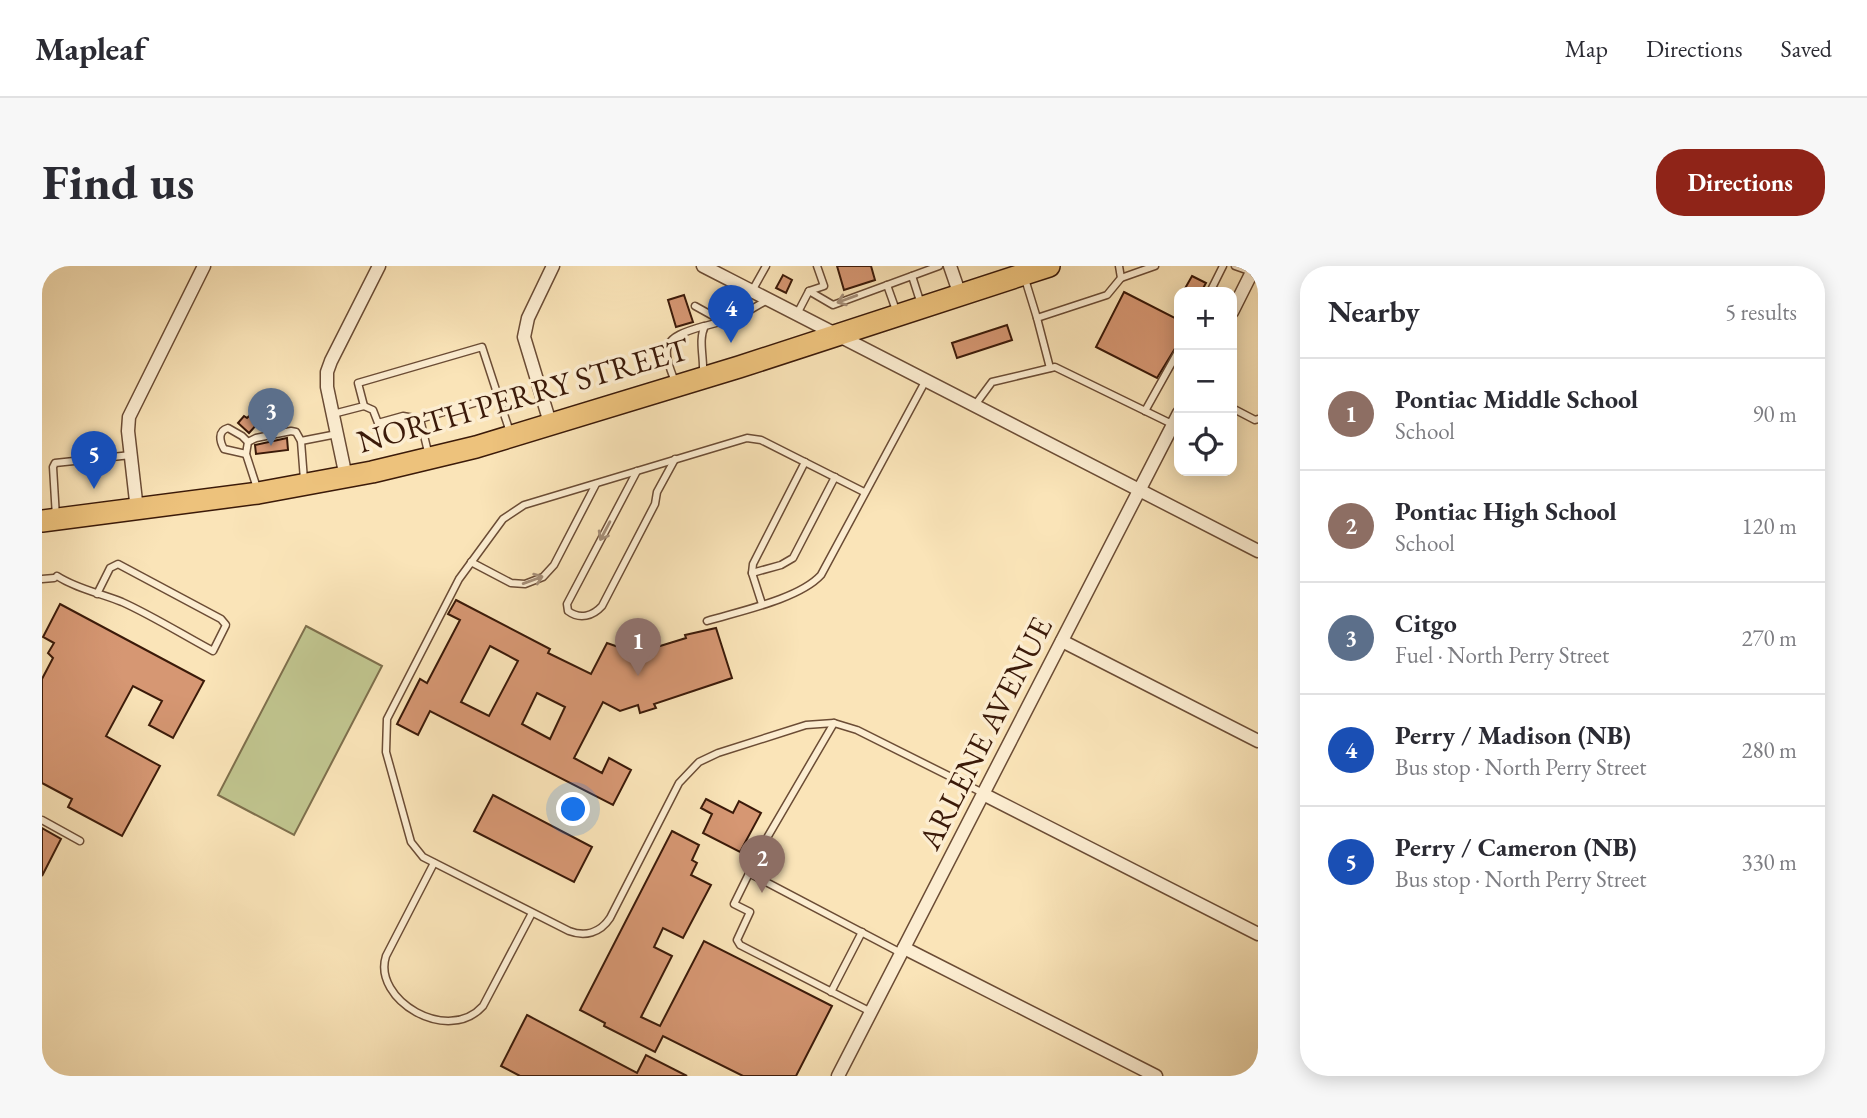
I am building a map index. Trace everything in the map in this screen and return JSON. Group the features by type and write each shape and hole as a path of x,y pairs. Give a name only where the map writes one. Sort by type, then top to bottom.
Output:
{"main road":[{"name":"NORTH PERRY STREET","path":"49,520 258,493 430,458 551,426 1049,266"}],"street":[{"path":"137,510 128,431 132,410 204,266"},
{"path":"346,477 327,384 329,364 379,266"},
{"path":"551,426 525,345 524,332 553,266"},
{"path":"703,266 725,271 752,291 1258,551"},
{"path":"950,266 960,295"},
{"path":"1237,302 1254,269"},
{"name":"ARLENE AVENUE","path":"838,1076 1174,423"},
{"path":"1062,641 1258,741"},
{"path":"983,794 1258,934"},
{"path":"903,950 1156,1076"}],"lane":[{"path":"752,291 766,266"},
{"path":"797,314 809,291 824,286 817,266"},
{"path":"809,291 833,305 939,266"},
{"path":"1119,266 1121,278"},
{"path":"1037,318 1107,295 1121,278 1157,266"},
{"path":"1212,287 1223,266"},
{"path":"1235,266 1254,269"},
{"path":"1023,274 1050,368"},
{"path":"912,276 922,307"},
{"path":"887,285 897,315"},
{"path":"676,386 666,357 668,345 674,338 684,332 738,317 769,299"},
{"path":"695,306 722,321"},
{"path":"704,377 701,338 705,326"},
{"path":"364,406 358,383 482,346 512,437"},
{"path":"1145,411 1174,359"},
{"path":"975,405 992,382 1055,367 1145,411 1174,418"},
{"path":"708,621 797,593 821,575 926,380"},
{"path":"333,414 364,406 373,410 377,423 403,416 419,419 498,396"},
{"path":"1237,410 1257,420"},
{"path":"419,419 430,458"},
{"path":"246,454 224,449 221,433 228,428 248,442"},
{"path":"248,442 256,438 296,432 300,441 305,485"},
{"path":"300,441 337,434"},
{"path":"864,492 761,440 747,438 516,509 503,519 459,579 389,712 385,728 386,752 411,842 419,854 434,863 575,933 588,934 599,930 610,918 679,783 694,766 718,753 806,725 834,723 857,730 983,794"},
{"path":"248,442 246,454 258,493"},
{"path":"49,520 55,463 131,455"},
{"path":"637,471 567,604 568,611 574,615 590,615 602,606 655,504 657,492 675,459"},
{"path":"762,604 752,573 753,564 805,462"},
{"path":"752,573 781,565 793,558 835,477"},
{"path":"471,562 511,583 531,583 543,578 554,565 597,483"},
{"path":"42,579 55,577 71,585 97,594 122,602 213,651 226,625 222,619 118,564 110,568 97,594"},
{"path":"834,723 748,873 734,904 750,912 738,937 738,943 871,1012"},
{"path":"42,820 80,841"},
{"path":"434,863 386,956 384,965 388,984 399,999 438,1021 460,1021 483,1006 532,913"},
{"path":"748,873 862,932 903,950"},
{"path":"831,992 862,932"}],"green space":[{"path":"306,626 382,666 294,835 218,795"}],"building":[{"path":"837,266 871,266 875,280 844,290"},
{"path":"783,275 792,280 786,293 776,288"},
{"path":"1192,276 1206,283 1204,287 1186,287"},
{"path":"1124,292 1174,317 1174,350 1157,378 1096,347"},
{"path":"684,295 693,322 676,327 668,300"},
{"path":"1007,325 1012,340 957,358 952,343"},
{"path":"250,415 259,422 249,433 238,423 244,416 247,418"},
{"path":"287,438 288,450 256,454 255,445"},
{"path":"456,600 550,649 548,653 591,674 607,643 627,650 643,646 644,651 686,638 685,635 716,628 732,678 654,704 656,708 640,713 638,705 620,711 603,702 574,758 602,773 609,758 631,770 613,805 430,711 418,735 397,724 420,679 427,683 460,620 448,614","holes":["490,646 518,661 489,716 461,702","537,693 565,707 550,739 522,724"]},
{"path":"60,604 204,681 173,738 149,725 162,701 133,686 106,736 160,766 122,836 68,807 72,799 42,783 42,679 53,658 48,653 54,643 43,637"},
{"path":"493,795 592,847 574,882 474,831"},
{"path":"706,799 733,813 739,801 761,813 740,852 703,833 712,814 701,808"},
{"path":"42,828 61,839 42,876"},
{"path":"672,831 699,845 692,860 697,863 691,875 711,885 683,938 663,928 654,947 672,956 641,1017 660,1026 704,941 832,1006 796,1076 743,1076 663,1036 655,1052 604,1026 605,1023 580,1010"},
{"path":"527,1015 637,1073 646,1055 687,1076 520,1076 501,1066"}],"place":[{"name":"Perry / Madison (NB)","path":"731,343"},
{"name":"Citgo","path":"271,446"},
{"name":"Perry / Cameron (NB)","path":"94,489"},
{"name":"Pontiac Middle School","path":"638,676"},
{"name":"Pontiac High School","path":"762,893"}]}
